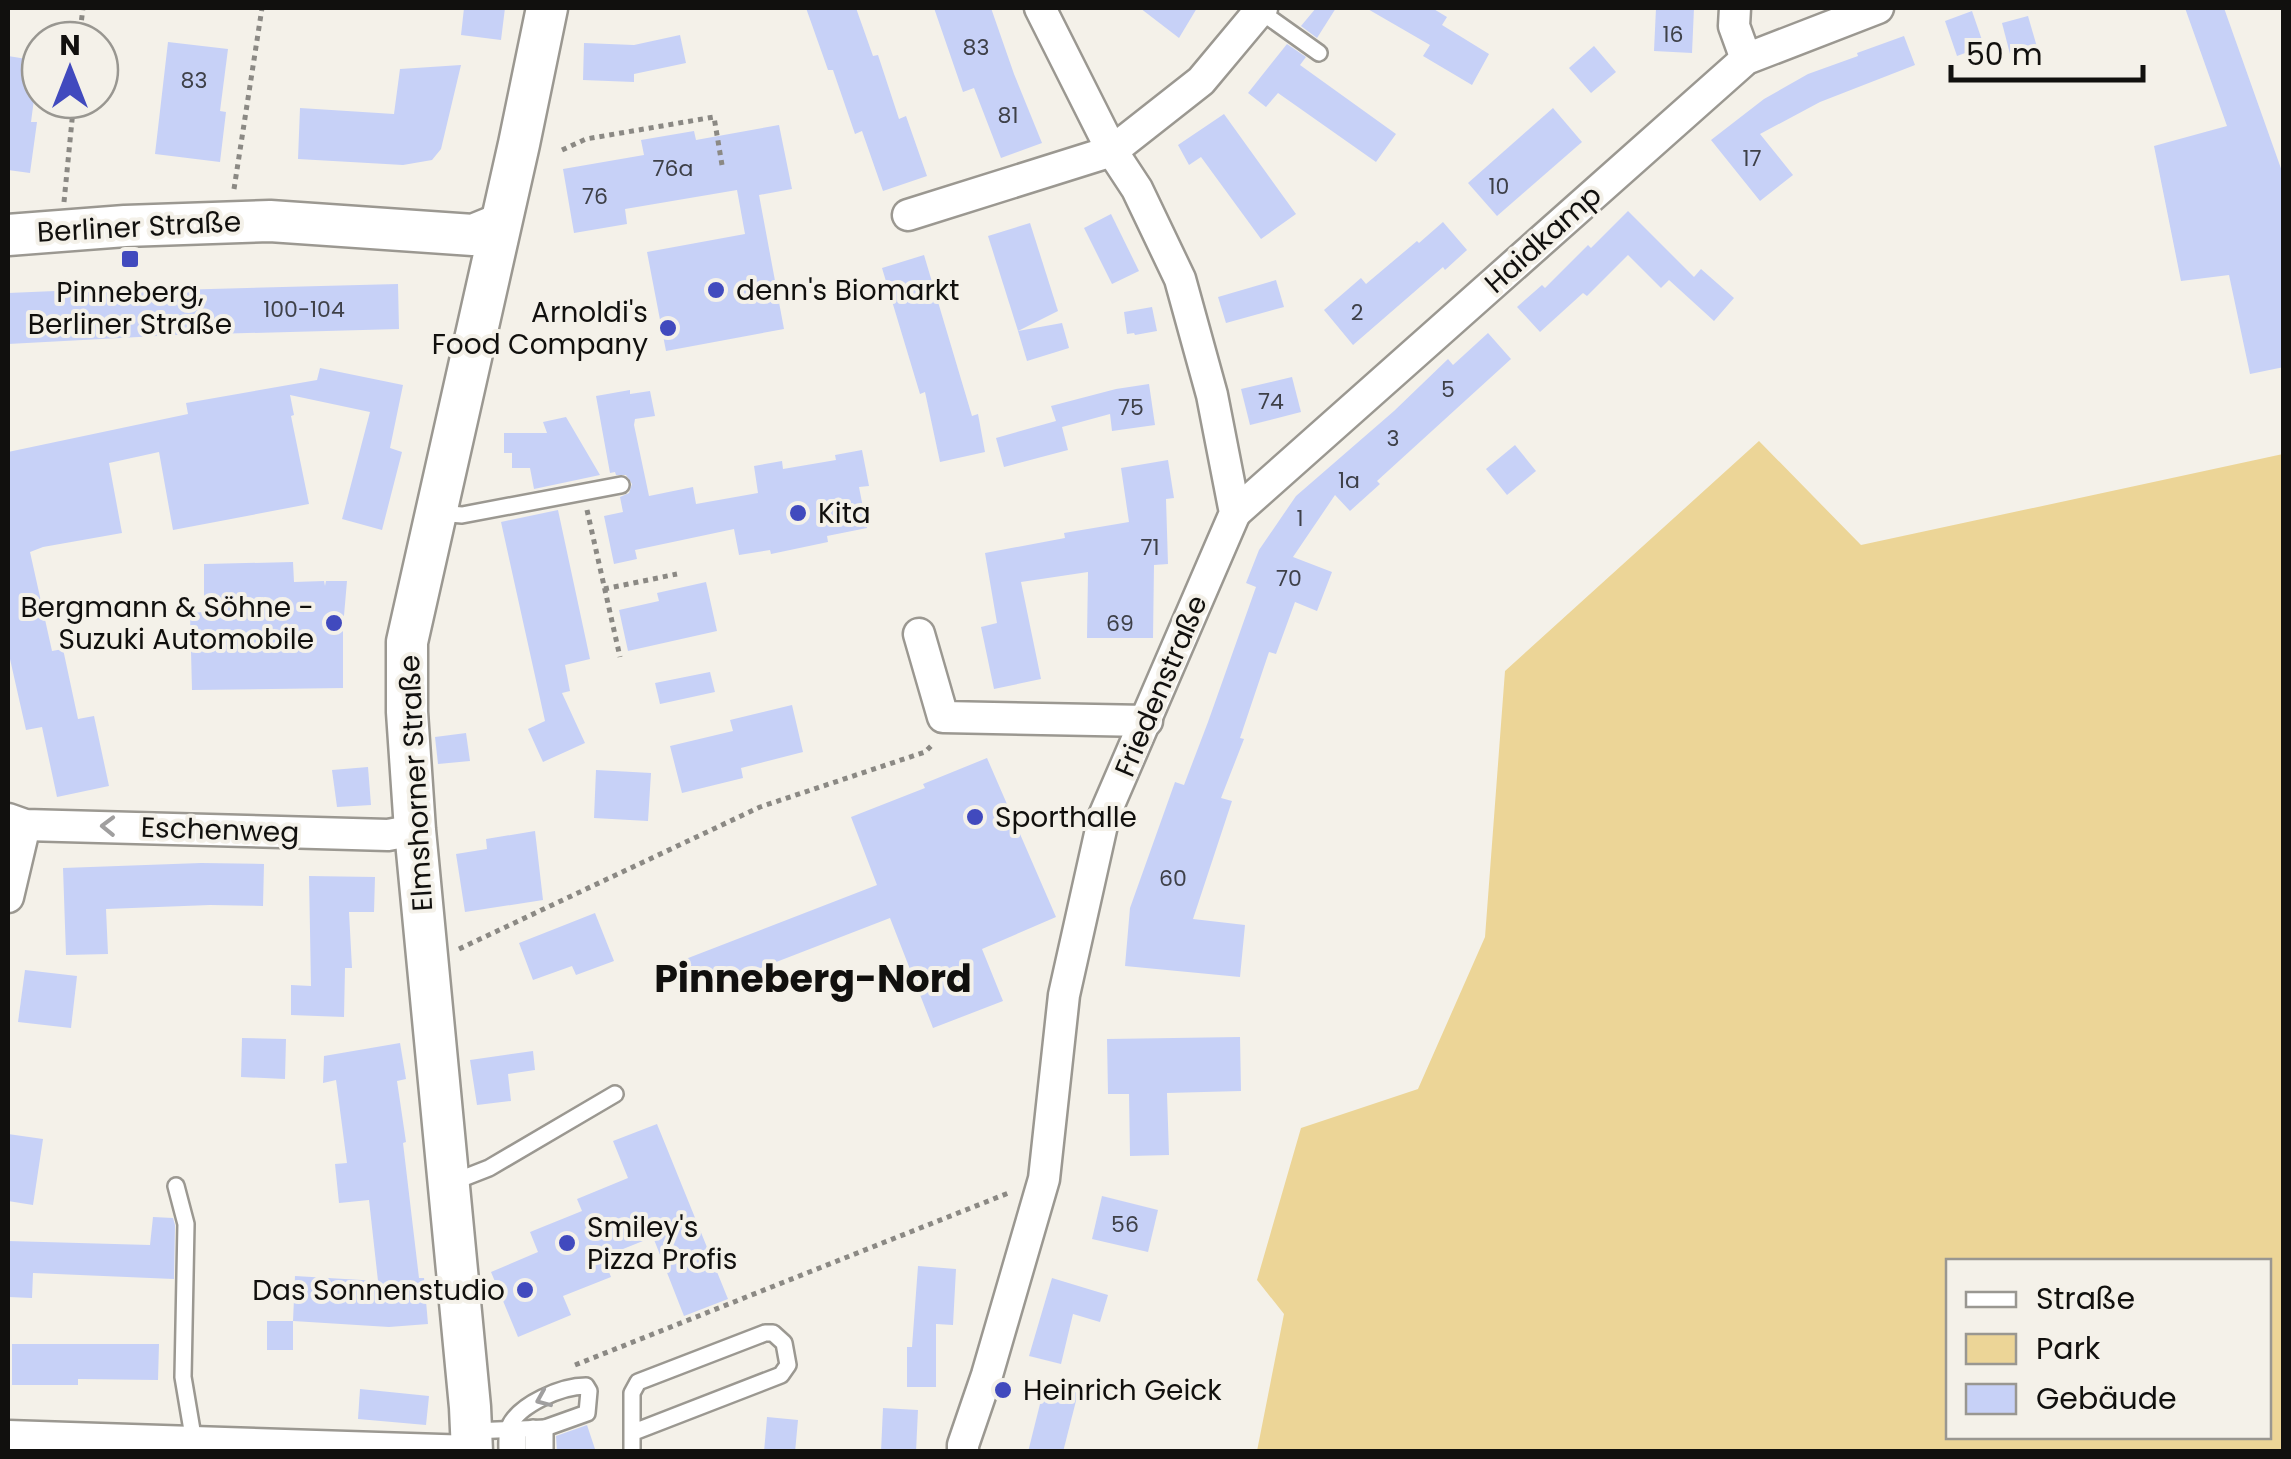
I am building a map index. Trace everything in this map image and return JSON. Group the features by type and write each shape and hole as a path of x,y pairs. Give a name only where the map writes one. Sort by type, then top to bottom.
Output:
{"main road":[{"name":"Elmshorner Straße","path":"503,1435 448,1181 414,830 407,642 547,8"},
{"name":"Berliner Straße","path":"8,234 270,222 473,234 500,224"}],"street":[{"path":"1040,8 1180,279 1212,395 1236,513"},
{"path":"1735,8 1734,26 1746,59"},
{"name":"Haidkamp","path":"1236,513 1746,59 1878,8"},
{"path":"908,214 1112,151 1201,81 1261,9"},
{"name":"Friedenstraße","path":"963,1452 1044,1179 1064,994 1104,816 1236,513"},
{"path":"919,634 943,717 1146,721"},
{"path":"8,897 16,822"},
{"name":"Eschenweg","path":"16,822 388,835 414,830"},
{"path":"8,1436 194,1442 503,1435"}],"lane":[{"path":"1261,9 1319,54"},
{"path":"437,513 462,516 621,485"},
{"path":"448,1181 488,1168 615,1094"},
{"path":"176,1186 186,1224 183,1377 194,1442"},
{"path":"632,1452 632,1393 638,1382 765,1334 773,1333 784,1343 788,1364 781,1375 634,1432"},
{"path":"503,1435 507,1452"},
{"path":"503,1435 518,1452"},
{"path":"503,1435 533,1452"},
{"path":"503,1435 545,1452"}],"path":[{"path":"229,222 262,8"},
{"path":"562,150 586,139 714,118 722,165"},
{"path":"61,230 72,120"},
{"path":"583,493 620,658"},
{"path":"604,589 677,574"},
{"path":"428,956 450,953 760,808 926,752 941,734 943,717"},
{"path":"564,1369 1044,1179"}],"green space":[{"path":"1759,441 1861,545 2283,454 2283,1451 1257,1451 1284,1314 1257,1280 1301,1128 1418,1089 1485,937 1505,671"}],"building":[{"path":"464,8 505,8 501,40 461,35"},
{"path":"806,8 856,8 873,56 878,55 899,119 906,116 927,176 883,191 862,131 855,134"},
{"path":"934,8 991,8 1042,143 1001,158 974,88 963,92"},
{"path":"1140,8 1197,8 1179,38"},
{"path":"1316,8 1336,8 1317,38 1301,26"},
{"path":"1366,8 1432,8 1447,17 1442,25 1489,54 1472,85 1423,56 1430,45"},
{"path":"1656,8 1694,8 1692,53 1654,51"},
{"path":"2185,8 2224,8 2284,177 2284,367 2250,374 2229,275 2181,281 2154,146 2227,126"},
{"path":"1972,11 1984,46 1957,56 1945,21"},
{"path":"2028,16 2037,47 2010,54 2002,23"},
{"path":"680,35 686,63 634,74 634,82 583,80 584,43 634,45"},
{"path":"1904,36 1915,65 1820,102 1760,134 1793,175 1760,201 1711,140 1764,99 1808,74"},
{"path":"168,42 228,49 220,111 226,112 220,162 155,154"},
{"path":"1287,44 1306,57 1300,65 1396,134 1376,162 1278,93 1266,107 1248,93"},
{"path":"1594,46 1616,72 1591,93 1569,68"},
{"path":"8,56 20,58 20,120 37,122 30,173 8,170"},
{"path":"461,65 441,149 432,160 403,165 298,159 300,108 394,114 400,69"},
{"path":"1553,108 1582,142 1497,216 1468,183"},
{"path":"1224,114 1296,214 1261,239 1201,157 1189,165 1178,145"},
{"path":"779,125 792,189 759,195 784,329 666,351 647,252 745,234 737,190 625,209 627,224 574,233 563,169 644,155 641,140 694,131 696,140"},
{"path":"1628,211 1694,277 1701,269 1734,298 1714,321 1669,280 1661,288 1628,255 1587,296 1583,293 1540,332 1517,307 1542,285 1545,288"},
{"path":"1111,214 1139,271 1112,284 1084,228"},
{"path":"1443,222 1467,250 1353,345 1324,310 1361,278 1366,284"},
{"path":"1030,223 1058,311 1018,331 988,236"},
{"path":"924,255 972,416 978,414 985,452 940,462 925,392 920,394 882,268"},
{"path":"1276,280 1284,307 1226,323 1218,297"},
{"path":"398,284 399,329 8,344 8,293 174,286 174,290"},
{"path":"1152,307 1157,331 1127,334 1124,312"},
{"path":"1062,323 1069,348 1027,361 1018,331"},
{"path":"1488,333 1511,359 1377,481 1380,484 1350,511 1335,495 1293,557 1332,572 1317,611 1295,602 1276,654 1269,652 1240,738 1244,739 1221,798 1232,801 1193,919 1245,925 1240,977 1125,966 1130,908 1175,782 1184,785 1208,722 1256,587 1246,583 1259,550 1296,496 1448,359 1453,365"},
{"path":"320,368 403,385 390,448 402,452 382,530 342,519 370,412 290,395 309,504 173,530 159,452 109,463 122,533 30,552 52,651 63,649 78,719 94,716 109,786 57,797 42,727 26,730 8,660 8,452 188,414 186,403 317,380"},
{"path":"1292,377 1301,412 1250,425 1241,389"},
{"path":"1149,384 1155,425 1112,431 1110,414 1062,427 1068,450 1004,467 996,438 1056,421 1051,406"},
{"path":"630,390 630,394 650,391 655,416 635,419 634,425 649,496 693,487 696,504 758,493 754,466 782,461 783,469 836,460 835,455 862,450 869,486 859,487 867,528 827,536 828,542 771,554 770,550 739,555 734,529 635,550 637,559 614,564 604,516 623,512 620,497 629,493 632,484 626,475 610,473 596,396"},
{"path":"566,417 600,475 534,489 530,468 512,468 512,453 504,453 504,433 547,433 543,422"},
{"path":"1515,445 1536,471 1507,495 1486,469"},
{"path":"1168,460 1174,498 1166,499 1168,564 1154,565 1153,638 1087,638 1088,572 1021,582 1041,679 994,689 981,627 997,623 985,553 1129,522 1121,468"},
{"path":"558,510 590,659 565,665 570,691 562,693 585,743 543,762 528,729 545,721 501,522"},
{"path":"293,562 294,582 324,581 325,586 326,581 347,581 343,688 192,690 190,613 204,612 204,564"},
{"path":"706,582 717,631 628,651 619,610 659,601 657,593"},
{"path":"710,672 715,692 660,704 655,683"},
{"path":"792,705 803,752 741,768 743,778 682,793 670,746 733,731 730,720"},
{"path":"466,733 470,761 438,764 435,737"},
{"path":"987,758 1056,917 982,949 1003,1001 933,1028 890,918 696,993 683,960 877,885 851,817"},
{"path":"368,767 371,805 337,807 332,770"},
{"path":"596,770 651,773 648,821 594,818"},
{"path":"535,831 543,900 465,912 456,854 487,849 486,839"},
{"path":"264,864 263,906 106,909 108,954 66,955 63,868"},
{"path":"309,876 375,877 374,912 349,912 352,968 345,968 344,1017 291,1015 291,985 311,986"},
{"path":"595,913 614,961 576,975 572,966 533,980 519,943"},
{"path":"25,970 77,976 71,1028 18,1022"},
{"path":"1240,1037 1241,1091 1167,1093 1169,1155 1130,1156 1129,1094 1108,1094 1107,1039"},
{"path":"242,1038 286,1039 285,1079 241,1077"},
{"path":"400,1043 406,1079 397,1081 406,1142 403,1143 428,1324 389,1327 293,1321 295,1276 378,1281 369,1200 339,1203 335,1164 347,1163 336,1080 323,1083 324,1056"},
{"path":"533,1051 535,1070 508,1074 511,1101 477,1105 470,1060"},
{"path":"657,1124 728,1299 684,1316 653,1237 603,1257 611,1277 563,1296 571,1315 518,1337 491,1272 538,1252 530,1232 582,1211 577,1199 628,1178 613,1141"},
{"path":"8,1134 43,1139 33,1205 8,1201"},
{"path":"1102,1196 1158,1210 1148,1252 1092,1239"},
{"path":"153,1217 173,1218 174,1279 33,1273 32,1298 8,1297 8,1241 150,1245"},
{"path":"918,1266 956,1269 953,1325 936,1324 936,1387 907,1387 907,1347 912,1347"},
{"path":"1052,1278 1108,1295 1100,1322 1073,1314 1061,1364 1029,1356"},
{"path":"267,1321 293,1321 293,1350 267,1350"},
{"path":"12,1344 159,1344 158,1380 78,1379 78,1385 12,1385"},
{"path":"1045,1384 1078,1393 1063,1452 1028,1452"},
{"path":"360,1389 429,1396 426,1425 358,1419"},
{"path":"883,1408 918,1410 916,1452 881,1452"},
{"path":"767,1417 798,1420 795,1452 764,1452"},
{"path":"587,1425 596,1452 557,1452 556,1436"}],"place":[{"name":"Pinneberg, Berliner Straße","path":"130,259"},
{"name":"denn's Biomarkt","path":"716,290"},
{"name":"Arnoldi's Food Company","path":"668,328"},
{"name":"Kita","path":"798,513"},
{"name":"Bergmann & Söhne - Suzuki Automobile","path":"334,623"},
{"name":"Sporthalle","path":"975,817"},
{"name":"Smiley's Pizza Profis","path":"567,1243"},
{"name":"Das Sonnenstudio","path":"525,1290"},
{"name":"Heinrich Geick","path":"1003,1390"}],"district":[{"name":"Pinneberg-Nord","path":"813,978"}]}
